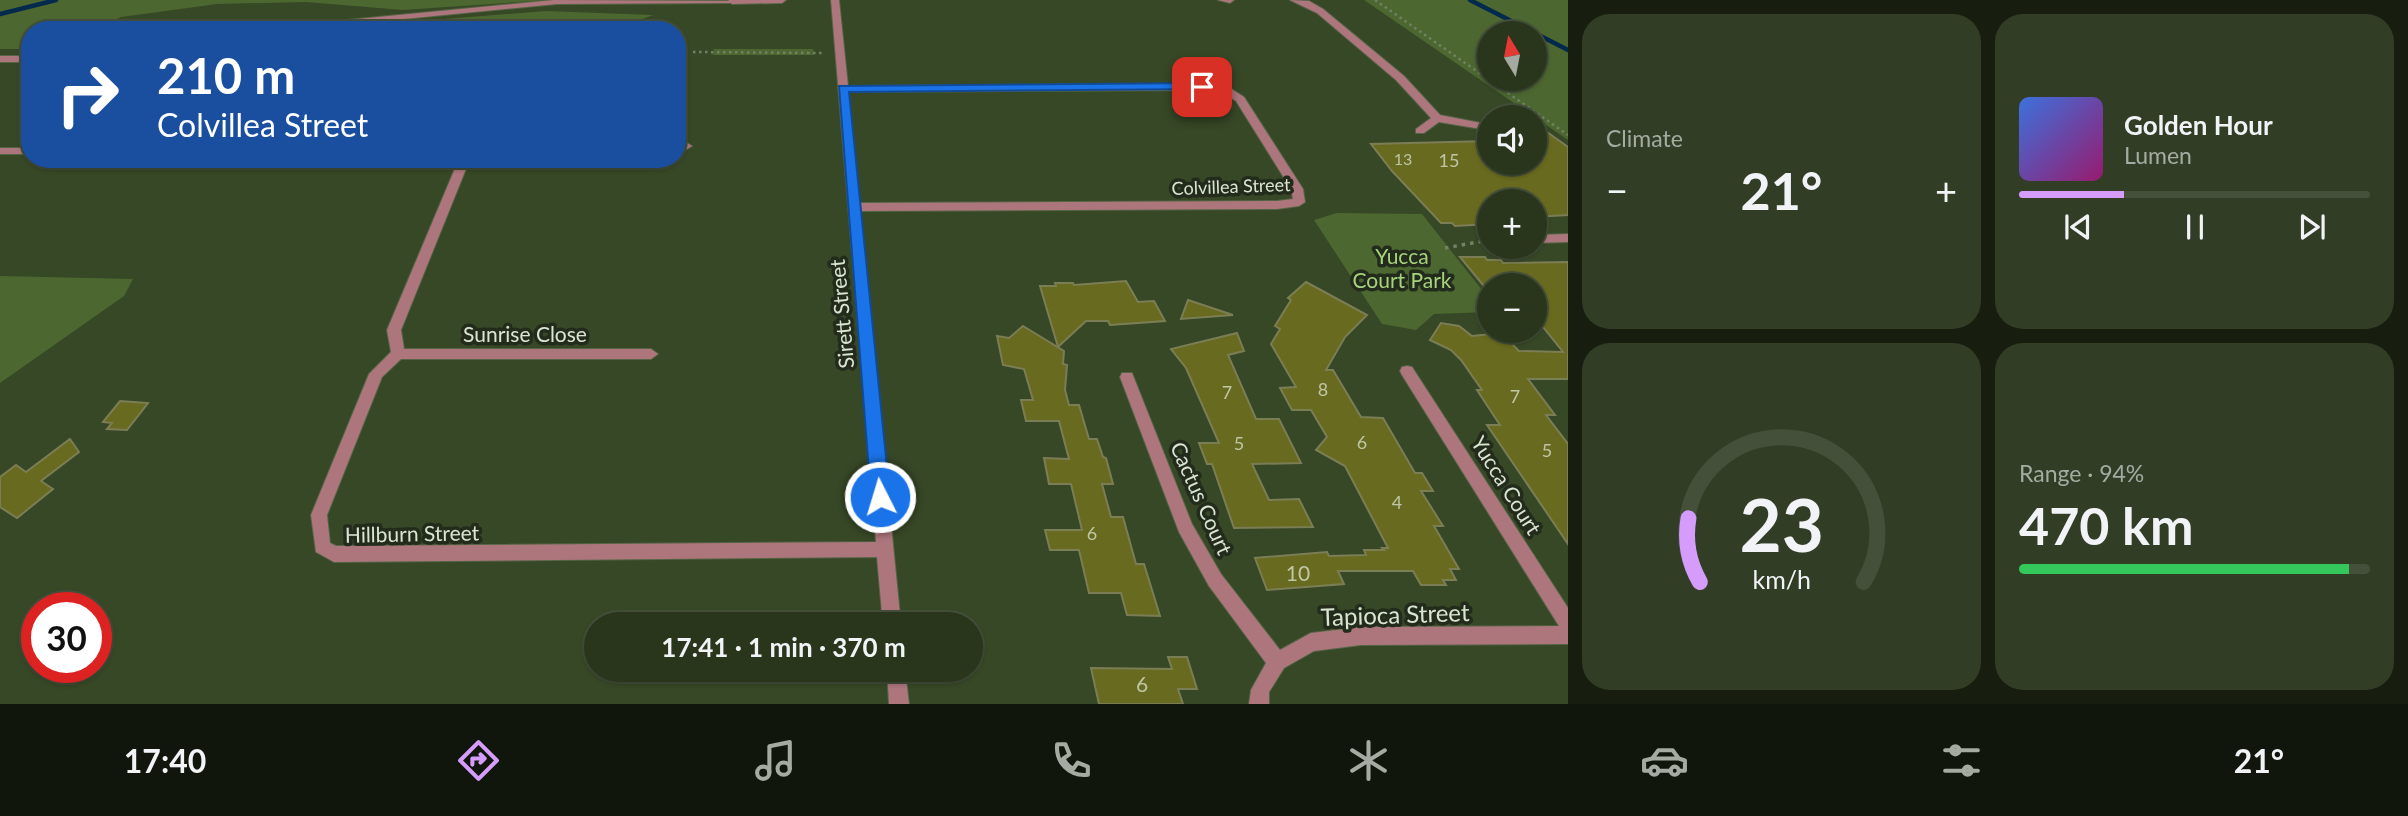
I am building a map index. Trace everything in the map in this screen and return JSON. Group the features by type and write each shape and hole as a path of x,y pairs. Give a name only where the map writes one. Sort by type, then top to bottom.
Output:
{"street":[{"path":"732,1 782,0"},
{"name":"Sirett Street","path":"835,0 891,612"},
{"path":"1222,0 1229,0"},
{"path":"1294,0 1320,11 1400,78 1437,118 1477,125"},
{"name":"Colvillea Street","path":"843,89 1202,87 1226,90 1240,99 1297,189 1299,202 1277,205 854,207"},
{"path":"1420,131 1437,118"},
{"path":"398,354 394,330 461,168"},
{"path":"1547,239 1568,238"},
{"name":"Sunrise Close","path":"398,354 651,354"},
{"name":"Hillburn Street","path":"398,354 376,374 319,515 322,547 334,554 885,550"},
{"name":"Yucca Court","path":"1407,371 1568,624"},
{"name":"Cactus Court","path":"1127,377 1185,527 1214,580 1276,662"},
{"name":"Tapioca Street","path":"1276,662 1311,642 1361,636 1568,635"},
{"path":"1259,704 1260,690 1276,662"},
{"path":"897,682 899,704"}],"lane":[{"path":"360,21 557,2 732,1"},
{"path":"0,60 21,60"},
{"path":"0,151 21,151"}],"path":[{"path":"1374,0 1568,135"},
{"path":"686,52 840,54"},
{"path":"1445,248 1477,242"}],"green space":[{"path":"0,0 550,0 403,10 306,2 217,4 121,17 113,21 21,21 21,49 0,49"},
{"path":"1364,0 1568,0 1568,140 1547,126 1547,105 1517,105 1497,91 1547,91 1547,21 1477,21 1477,78"},
{"path":"546,11 653,15 637,21 419,21"},
{"path":"714,49 813,49 814,55 713,55"},
{"name":"Yucca Court Park","path":"1337,213 1422,214 1477,284 1477,312 1434,314 1416,330 1382,324 1314,220"},
{"path":"0,276 133,279 124,296 0,383"}],"building":[{"path":"1547,132 1568,147 1568,215 1547,216 1547,189 1477,189 1477,225 1455,226 1452,223 1441,223 1392,171 1371,144 1477,141 1477,175 1547,175"},
{"path":"1460,257 1501,260 1503,263 1568,262 1568,379 1528,379 1555,415 1546,415 1568,444 1568,544 1487,425 1500,425 1477,390 1482,390 1451,350 1430,340 1441,323 1459,326 1472,336 1477,335 1477,343 1511,343 1519,351 1563,352 1547,332 1547,273 1477,273 1477,278"},
{"path":"1126,281 1138,302 1154,301 1165,321 1110,325 1108,321 1086,321 1058,347 1040,286 1056,286 1055,283 1074,285"},
{"path":"1306,282 1367,315 1345,337 1326,370 1333,370 1361,417 1383,418 1415,473 1422,473 1433,491 1421,491 1443,526 1434,526 1459,569 1450,569 1456,580 1443,580 1446,585 1421,585 1413,571 1338,571 1344,584 1267,590 1255,558 1327,552 1329,556 1366,555 1364,550 1388,548 1345,466 1316,450 1327,437 1311,410 1292,410 1280,388 1296,387 1271,344 1280,329 1275,326 1291,300 1288,298"},
{"path":"1188,300 1233,315 1181,319"},
{"path":"1023,326 1064,351 1063,364 1067,365 1065,390 1069,405 1079,405 1089,439 1097,439 1103,457 1106,458 1113,484 1102,484 1111,517 1123,517 1136,564 1144,564 1160,616 1127,615 1121,593 1089,593 1079,550 1050,550 1045,530 1082,530 1071,484 1049,484 1044,458 1069,459 1059,421 1026,421 1021,400 1033,400 1024,369 1003,365 997,336 1009,338"},
{"path":"1237,333 1244,351 1228,355 1256,419 1279,419 1301,463 1252,464 1269,500 1299,499 1313,527 1234,528 1212,464 1207,464 1199,443 1219,443 1186,368 1171,349"},
{"path":"120,401 148,403 127,430 107,429 112,423 103,422"},
{"path":"70,439 79,452 41,481 53,489 17,518 0,507 0,477 16,465 26,472"},
{"path":"1168,657 1187,657 1197,689 1178,689 1183,704 1099,704 1091,668 1172,669"}],"waterway":[{"path":"0,14 56,0"},
{"path":"1470,0 1568,50"}],"route":[{"path":"880,497 843,89 1202,87"}]}
